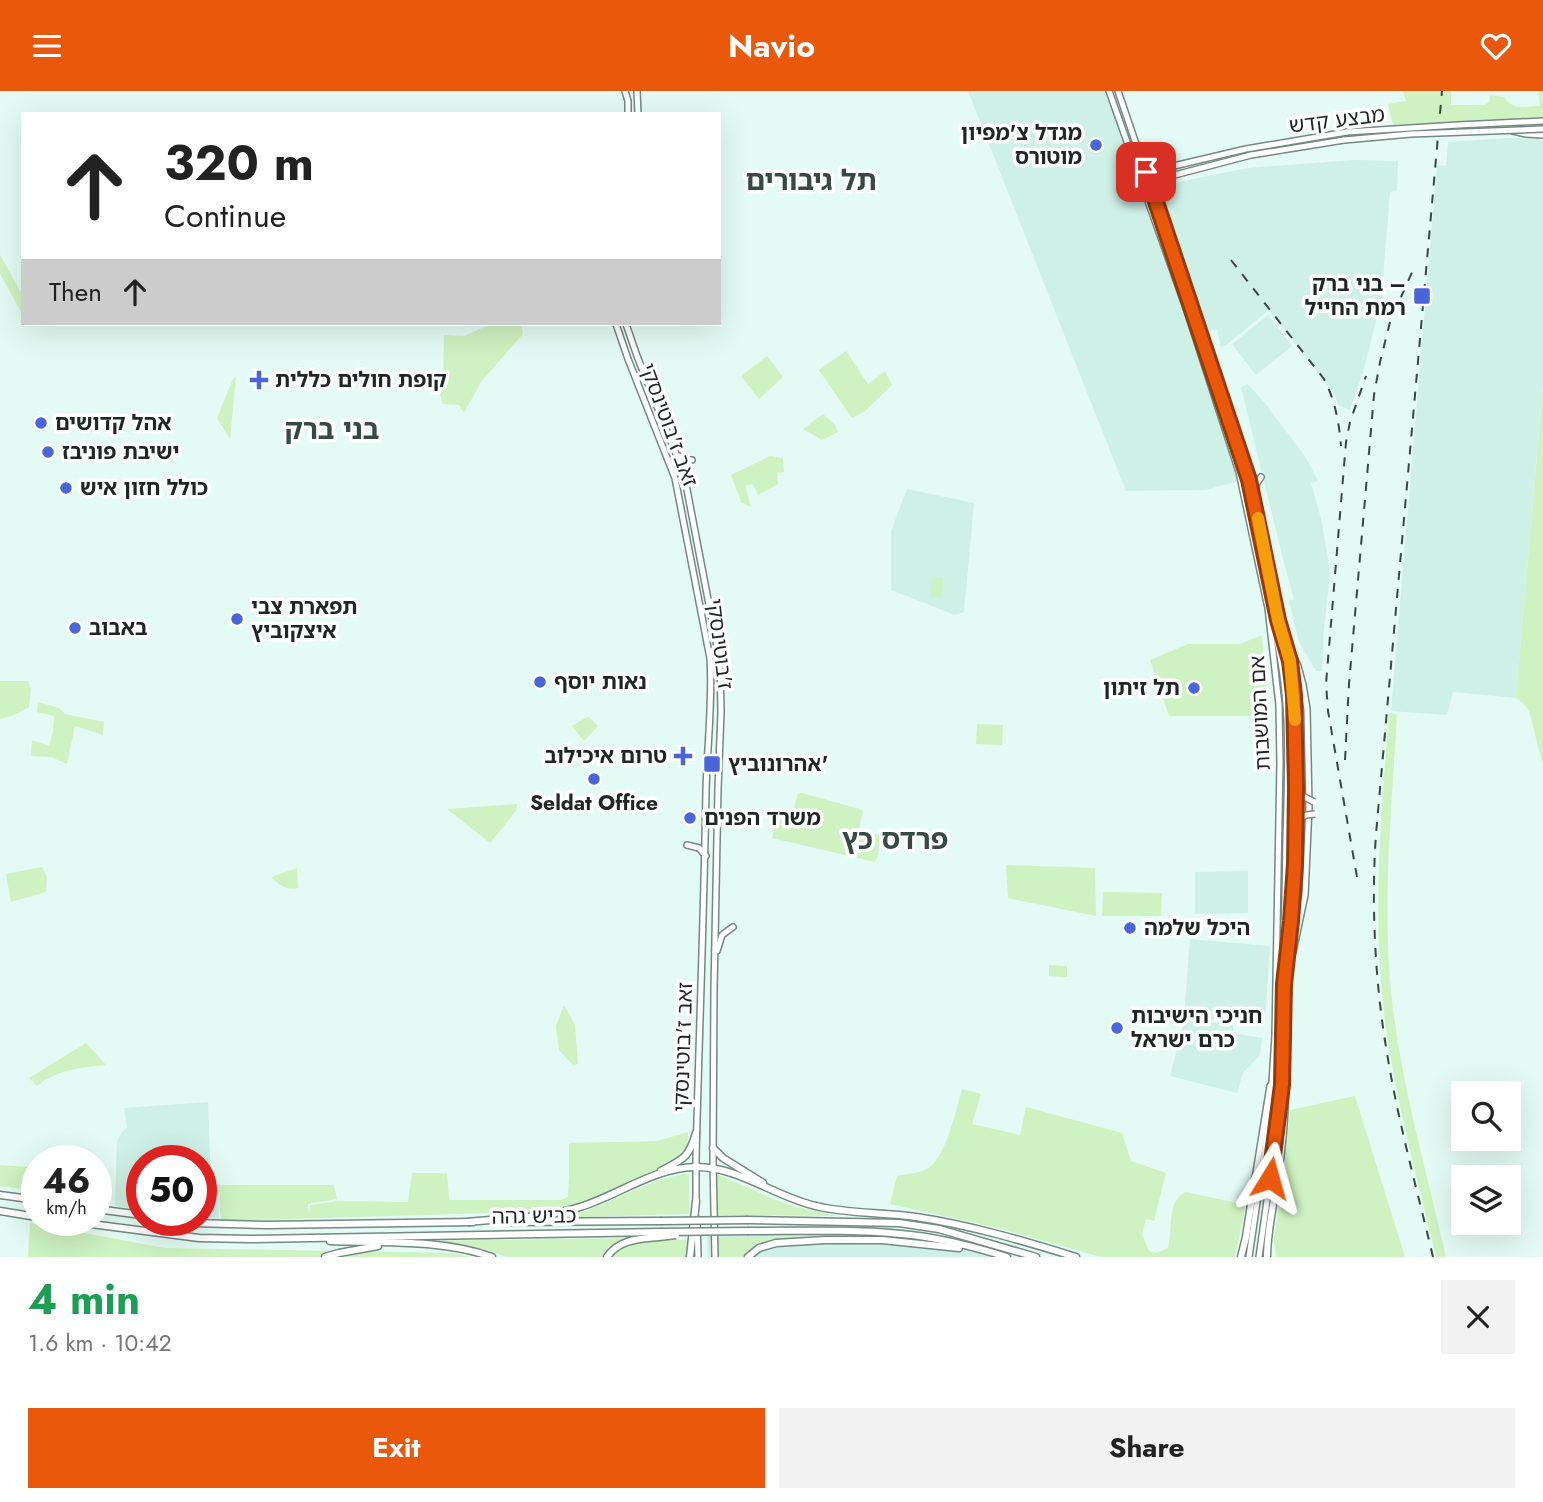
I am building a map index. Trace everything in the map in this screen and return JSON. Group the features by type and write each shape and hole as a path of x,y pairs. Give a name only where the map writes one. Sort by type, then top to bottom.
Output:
{"highway":[{"path":"1267,1257 1285,1084 1283,1041"},
{"path":"469,1222 568,1211 598,1201 686,1156 692,1148 696,1133"},
{"path":"713,1148 723,1158 779,1193"},
{"path":"645,1179 695,1167 713,1167 802,1202 828,1209 894,1214 943,1222 1013,1238 1076,1257"},
{"path":"1241,1257 1255,1179"},
{"path":"0,1195 21,1198"},
{"path":"690,1257 696,1201"},
{"path":"0,1211 21,1214"},
{"name":"כביש גהה","path":"217,1224 867,1221 939,1229 1036,1257"},
{"name":"כביש גהה","path":"112,1227 199,1238 265,1239 854,1231 948,1241 1007,1257"},
{"path":"607,1257 614,1248 625,1243 660,1234"},
{"path":"265,1239 395,1243 457,1248 492,1257"},
{"path":"748,1257 759,1248 776,1244 862,1239 934,1244 995,1253"},
{"path":"325,1257 395,1243"}],"main road":[{"path":"625,91 628,112"},
{"path":"637,91 638,112"},
{"name":"אם המושבות","path":"1109,91 1186,308 1239,471 1268,608 1279,705 1280,763 1274,1070 1249,1257"},
{"name":"אם המושבות","path":"1118,91 1246,468 1278,620 1298,666 1307,709 1309,807 1305,895 1286,973 1282,1085 1259,1257"},
{"name":"מבצע קדש","path":"1142,184 1341,133 1543,121"},
{"name":"מבצע קדש","path":"1138,175 1246,149 1304,142 1411,134 1543,129"},
{"path":"1510,130 1543,135"},
{"path":"1141,158 1160,168"},
{"path":"1127,178 1134,163"},
{"path":"1159,212 1159,186 1164,178"},
{"path":"1128,188 1147,196"},
{"name":"זאב ז'בוטינסקי","path":"617,326 673,470 695,580"},
{"name":"זאב ז'בוטינסקי","path":"627,326 636,356 684,474"},
{"path":"677,454 692,460"},
{"name":"ז'בוטינסקי","path":"684,474 718,650"},
{"path":"1254,500 1255,487 1261,477"},
{"name":"ז'בוטינסקי","path":"695,580 712,683 706,777 706,837"},
{"path":"1268,608 1284,686 1288,749 1285,885 1281,960 1276,989"},
{"path":"1284,637 1294,695 1296,787 1296,839 1286,973"},
{"name":"זאב ז'בוטינסקי","path":"715,1257 714,961 721,691 718,650"},
{"path":"1296,787 1300,795 1314,802"},
{"path":"1296,839 1301,818 1315,814"},
{"name":"זאב ז'בוטינסקי","path":"698,1257 695,1167 706,837"},
{"path":"687,845 699,848 706,856"},
{"path":"714,961 722,935 733,927"},
{"path":"1255,1179 1274,1070"}],"shaded area":[{"path":"968,91 1107,91 1239,481 1205,490 1126,491"},
{"path":"1538,139 1543,142 1543,384 1516,698 1453,692 1447,715 1391,711 1437,165 1446,166 1448,142"},
{"path":"1355,160 1398,161 1397,191 1390,192 1383,279 1385,286 1364,369 1350,410 1338,405 1335,395 1269,310 1221,347 1217,329 1209,331 1161,200 1164,185 1248,168"},
{"path":"1268,315 1292,346 1256,375 1232,344"},
{"path":"1248,384 1305,456 1318,481 1311,483 1322,522 1330,573 1322,671 1316,671 1299,642 1289,601 1294,599 1241,387"},
{"path":"907,489 974,503 964,612 955,615 891,590 891,531"},
{"path":"1248,871 1248,913 1195,914 1195,872"},
{"path":"1190,939 1270,946 1265,1022 1184,1017"},
{"path":"1184,1021 1233,1024 1233,1033 1262,1038 1260,1055 1243,1073 1237,1093 1170,1076"},
{"path":"208,1102 210,1145 126,1145 126,1208 115,1206 117,1141 127,1128 124,1108"},
{"path":"217,1185 218,1185 217,1219"},
{"path":"887,1226 1005,1257 708,1257 706,1228"}],"green space":[{"path":"1403,91 1451,91 1451,105 1485,105 1490,101 1490,95 1504,97 1515,106 1524,107 1540,106 1538,91 1543,91 1543,118 1393,125 1388,104 1406,101"},
{"path":"0,255 21,292 21,311 0,274"},
{"path":"486,326 521,326 523,334 481,382 464,413 459,405 443,404 438,387 443,378 444,335 464,336"},
{"path":"846,351 868,384 885,371 892,385 865,411 852,418 819,370"},
{"path":"767,356 783,377 759,399 741,376"},
{"path":"236,376 230,439 217,418"},
{"path":"1543,386 1543,765 1529,711 1516,698"},
{"path":"823,414 835,425 838,432 822,440 803,429"},
{"path":"770,456 783,458 784,472 777,473 778,484 758,495 753,484 745,486 751,507 741,502 731,475"},
{"path":"932,577 943,577 942,598 931,598"},
{"path":"1262,635 1268,716 1169,716 1150,660 1188,644 1240,644"},
{"path":"0,681 28,681 31,689 29,707 0,719"},
{"path":"38,702 59,708 65,714 104,722 103,735 75,726 67,764 51,757 31,756 32,740 49,746 53,732 54,716 37,712"},
{"path":"1389,713 1397,714 1387,922 1391,991 1407,1092 1446,1257 1436,1257 1415,1171 1391,1057 1381,989 1379,871"},
{"path":"589,717 598,726 584,741 572,726"},
{"path":"977,724 1003,725 1002,745 976,744"},
{"path":"798,794 863,810 859,830 880,835 875,862 772,838 777,819 798,823 794,807"},
{"path":"517,804 516,811 490,843 447,809"},
{"path":"1006,865 1095,868 1096,916 1008,898"},
{"path":"42,867 47,877 46,892 11,902 6,874"},
{"path":"297,868 298,888 283,887 271,877"},
{"path":"1103,892 1162,893 1161,916 1102,916"},
{"path":"1049,965 1067,966 1067,977 1049,976"},
{"path":"564,1005 575,1025 578,1064 573,1065 559,1050 556,1026"},
{"path":"86,1043 106,1065 61,1073 37,1086 29,1078"},
{"path":"962,1089 981,1094 972,1124 1020,1135 1026,1107 1122,1133 1131,1161 1166,1173 1154,1221 1146,1219 1142,1234 1149,1251 1156,1253 1168,1248 1175,1202 1186,1192 1242,1204 1245,1208 1235,1257 1101,1257 998,1228 890,1204 897,1176 925,1170 938,1157 949,1134"},
{"path":"1355,1096 1405,1257 1276,1257 1274,1239 1290,1110"},
{"path":"688,1132 685,1150 675,1159 616,1190 564,1207 528,1212 221,1221 218,1185 334,1185 337,1199 308,1204 309,1213 310,1205 338,1201 408,1202 412,1173 447,1173 449,1200 561,1200 568,1197 569,1143 657,1141"},
{"path":"0,1165 21,1166 21,1189 0,1186"},
{"path":"689,1174 689,1214 547,1218 586,1211 656,1181"},
{"path":"716,1174 796,1207 838,1216 718,1215"},
{"path":"29,1236 100,1236 165,1248 452,1253 470,1257 28,1257"},
{"path":"799,1236 762,1244 744,1257 718,1257 718,1238"},
{"path":"630,1238 608,1247 602,1257 507,1257 463,1245 423,1241"},
{"path":"688,1240 686,1257 611,1257 637,1243"}],"railway":[{"path":"1433,1257 1391,1079 1377,972 1374,888 1376,834 1442,91"},
{"path":"1231,260 1324,379 1336,411 1341,446"},
{"path":"1345,760 1374,395 1390,322 1413,270"},
{"path":"1357,877 1328,711 1326,684 1346,442 1366,376"}],"slow traffic":[{"path":"1258,518 1278,620 1290,661 1295,720"}],"place":[{"name":"מגדל צ'מפיון מוטורס","path":"1096,145"},
{"name":"בני ברק – רמת החייל","path":"1422,296"},
{"name":"קופת חולים כללית","path":"259,380"},
{"name":"אהל קדושים","path":"41,423"},
{"name":"ישיבת פוניבז","path":"48,452"},
{"name":"כולל חזון איש","path":"66,488"},
{"name":"תפארת צבי איצקוביץ","path":"237,619"},
{"name":"באבוב","path":"75,628"},
{"name":"נאות יוסף","path":"540,682"},
{"name":"תל זיתון","path":"1194,688"},
{"name":"טרום איכילוב","path":"683,756"},
{"name":"אהרונוביץ'","path":"712,764"},
{"name":"Seldat Office","path":"594,779"},
{"name":"משרד הפנים","path":"690,818"},
{"name":"היכל שלמה","path":"1130,928"},
{"name":"חניכי הישיבות כרם ישראל","path":"1117,1028"}],"district":[{"name":"תל גיבורים","path":"811,180"},
{"name":"בני ברק","path":"332,429"},
{"name":"פרדס כץ","path":"895,839"}],"route":[{"path":"1146,172 1249,480 1278,620 1290,661 1294,695 1295,864 1284,984 1282,1085 1270,1178"}]}
